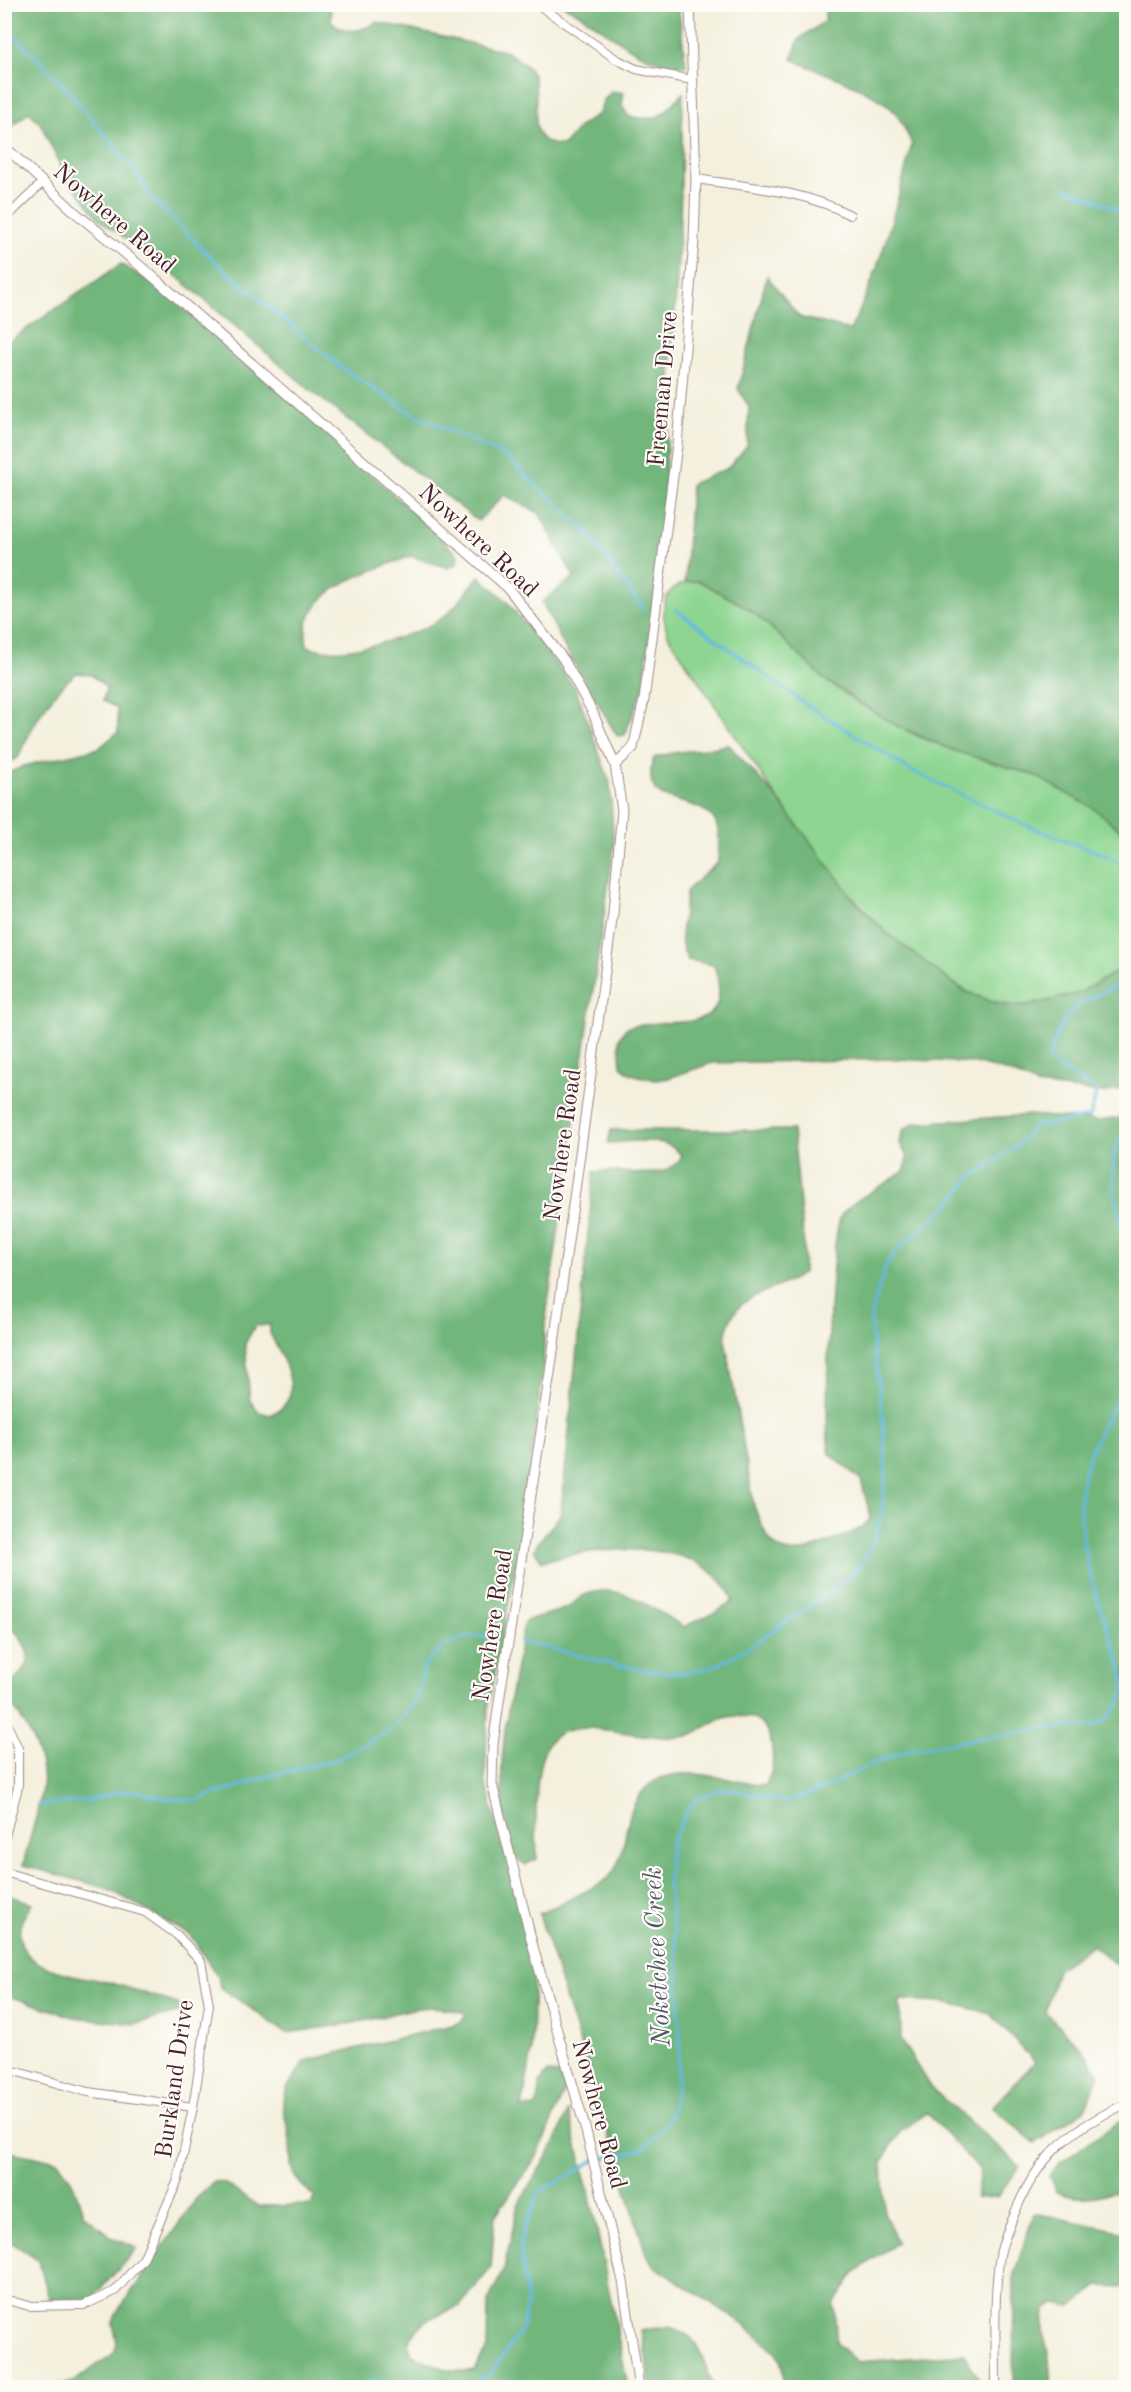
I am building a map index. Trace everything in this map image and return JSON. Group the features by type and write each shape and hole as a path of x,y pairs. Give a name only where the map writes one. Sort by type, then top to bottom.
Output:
{"street":[{"path":"537,4 616,59 636,69 692,80"},
{"name":"Freeman Drive","path":"615,765 629,754 636,739 655,627 677,445 694,241 696,179 690,4"},
{"name":"Nowhere Road","path":"4,146 508,588 564,660 598,723 615,765 622,810 614,903 550,1373 493,1745 492,1784 500,1822 586,2132 623,2281 639,2388"},
{"path":"696,179 806,196 830,204 850,215"},
{"path":"4,220 43,182"},
{"path":"4,1718 18,1748 18,1787 4,1840"},
{"name":"Burkland Drive","path":"4,1872 145,1912 177,1935 201,1961 209,2005 194,2107 178,2180 143,2259 116,2291 84,2305 29,2306 4,2299"},
{"path":"4,2068 88,2092 194,2107"},
{"path":"996,2388 996,2306 1000,2252 1017,2206 1039,2165 1059,2143 1088,2122 1126,2104"}],"green space":[{"path":"4,5 324,5 331,11 331,21 348,30 359,30 377,22 505,51 525,64 533,76 537,130 550,144 564,145 580,126 600,113 603,101 612,91 624,93 622,105 628,116 639,118 654,118 660,115 683,93 680,225 663,513 644,686 625,735 617,736 564,646 542,602 574,577 539,513 504,495 478,521 310,390 180,279 99,219 64,173 40,123 29,112 5,132"},
{"path":"562,5 678,5 686,66 667,64 635,51"},
{"path":"825,5 1126,5 1126,835 1095,809 1034,775 955,751 893,724 825,680 746,607 699,581 685,582 691,484 728,468 747,446 749,407 738,389 767,276 799,317 850,330 879,263 912,144 897,115 889,106 864,90 792,59 799,39 825,21"},
{"path":"121,264 158,287 291,401 458,554 457,564 448,568 410,556 366,573 337,588 324,597 314,609 306,625 307,646 320,650 356,648 414,632 447,614 479,576 506,600 576,689 610,783 614,846 545,1324 543,1370 517,1559 488,1709 485,1781 534,1961 532,2050 522,2108 536,2107 540,2083 547,2073 560,2074 566,2088 537,2156 495,2216 491,2268 460,2306 424,2321 408,2342 412,2354 434,2365 457,2371 474,2370 487,2349 488,2301 504,2269 518,2205 555,2143 568,2111 593,2210 628,2387 46,2387 73,2382 114,2353 117,2343 113,2323 116,2314 196,2199 214,2182 224,2183 258,2206 311,2205 316,2197 297,2180 291,2166 290,2141 283,2107 287,2089 305,2061 452,2025 461,2022 467,2014 440,2008 417,2008 358,2022 286,2033 220,1987 218,1977 190,1935 109,1889 23,1865 39,1806 42,1776 41,1764 33,1740 6,1699 6,1689 24,1670 28,1661 26,1648 19,1636 4,1625 4,775 24,766 99,748 118,732 117,708 103,701 106,687 91,675 77,673 67,681 42,711 18,758 5,764 5,344","holes":["270,1325 270,1333 286,1367 291,1389 282,1408 270,1415 259,1412 250,1401 245,1344 255,1326"]},
{"path":"699,581 746,607 825,680 858,703 917,736 955,751 1034,775 1095,809 1126,835 1126,966 1079,993 1053,1002 1013,1006 974,996 929,967 887,933 840,884 777,798 669,637 664,616 666,599 677,586"},
{"path":"728,744 777,798 858,905 887,933 962,990 1000,1005 1027,1006 1079,993 1126,966 1126,1088 1104,1093 1036,1085 1012,1073 975,1063 897,1059 712,1063 669,1078 656,1080 631,1074 621,1066 619,1039 626,1028 643,1024 696,1020 708,1015 717,1005 719,989 714,965 688,960 681,936 686,891 718,862 717,825 706,812 661,794 653,787 651,775 654,758"},
{"path":"1031,1115 1099,1121 1126,1117 1126,1436 1123,1460 1126,1462 1126,1973 1092,1945 1057,1970 1045,2012 1084,2051 1099,2074 1085,2110 1035,2143 992,2107 1035,2062 990,2013 944,2002 900,2000 901,2040 930,2087 1020,2166 998,2197 976,2198 980,2170 927,2113 900,2132 882,2161 884,2212 897,2243 855,2272 834,2304 837,2344 857,2362 964,2354 984,2387 782,2387 780,2360 759,2337 723,2310 654,2266 646,2254 539,1914 608,1878 619,1861 635,1802 647,1786 662,1777 700,1774 765,1786 772,1770 773,1760 768,1732 755,1720 739,1716 721,1719 694,1734 678,1737 590,1728 564,1732 551,1740 545,1749 541,1763 536,1796 537,1859 525,1865 514,1857 506,1826 502,1797 504,1739 524,1622 567,1608 582,1596 596,1592 610,1591 636,1599 684,1627 733,1601 719,1579 700,1565 675,1555 620,1550 592,1552 542,1561 534,1550 561,1513 594,1172 654,1173 675,1165 682,1156 675,1149 658,1142 608,1143 611,1130 793,1130 804,1246 803,1273 745,1302 729,1323 725,1339 754,1506 767,1535 774,1544 781,1550 802,1551 853,1532 871,1518 861,1480 830,1454 828,1441 828,1361 834,1253 842,1214 854,1203 905,1170 907,1156 900,1144 902,1131 914,1123"},
{"path":"4,1894 32,1903 20,1927 20,1941 26,1953 36,1961 63,1973 112,1983 178,2004 182,2012 135,2024 74,2017 5,1995"},
{"path":"1126,2117 1126,2188 1084,2197 1056,2192 1049,2176 1060,2163"},
{"path":"4,2151 58,2161 72,2181 84,2215 113,2238 137,2248 92,2299 49,2299 39,2261 5,2238"},
{"path":"1034,2213 1126,2232 1126,2287 1099,2286 1071,2307 1054,2304 1046,2308 1044,2328 1051,2387 1013,2387 1014,2274"},
{"path":"669,2327 680,2331 695,2343 714,2387 651,2387 641,2330"}],"waterway":[{"path":"4,26 56,77 138,174 150,197 221,267 342,368 415,415 504,455 585,530 644,609"},
{"path":"1067,188 1126,213"},
{"path":"675,609 801,701 912,771 1028,826 1108,856 1126,866"},
{"path":"520,1641 636,1669 656,1672 690,1672 717,1664 743,1651 826,1595 852,1574 869,1551 879,1522 884,1490 883,1421 871,1314 887,1263 895,1252 946,1207 972,1177 1017,1146 1034,1126 1090,1117 1097,1091 1049,1062 1054,1043 1059,1029 1074,1009 1083,1002 1126,981"},
{"name":"Noketchee Creek","path":"1126,1131 1118,1143 1113,1172 1114,1189 1126,1250"},
{"name":"Noketchee Creek","path":"455,2388 480,2380 492,2372 522,2328 527,2303 520,2242 538,2193 595,2160 634,2152 646,2146 665,2126 671,2114 677,2088 680,2034 677,1953 668,1887 670,1846 687,1810 696,1800 721,1789 786,1802 824,1789 872,1764 910,1750 1043,1728 1094,1726 1106,1720 1122,1699 1125,1685 1123,1672 1088,1566 1080,1499 1081,1484 1096,1439 1126,1385"},
{"path":"37,1805 90,1800 129,1790 169,1799 196,1800 273,1775 338,1759 385,1733 405,1715 419,1692 424,1666 442,1647 467,1636 495,1637"},
{"name":"Noketchee Creek","path":"348,2388 376,2380 404,2388"}]}
